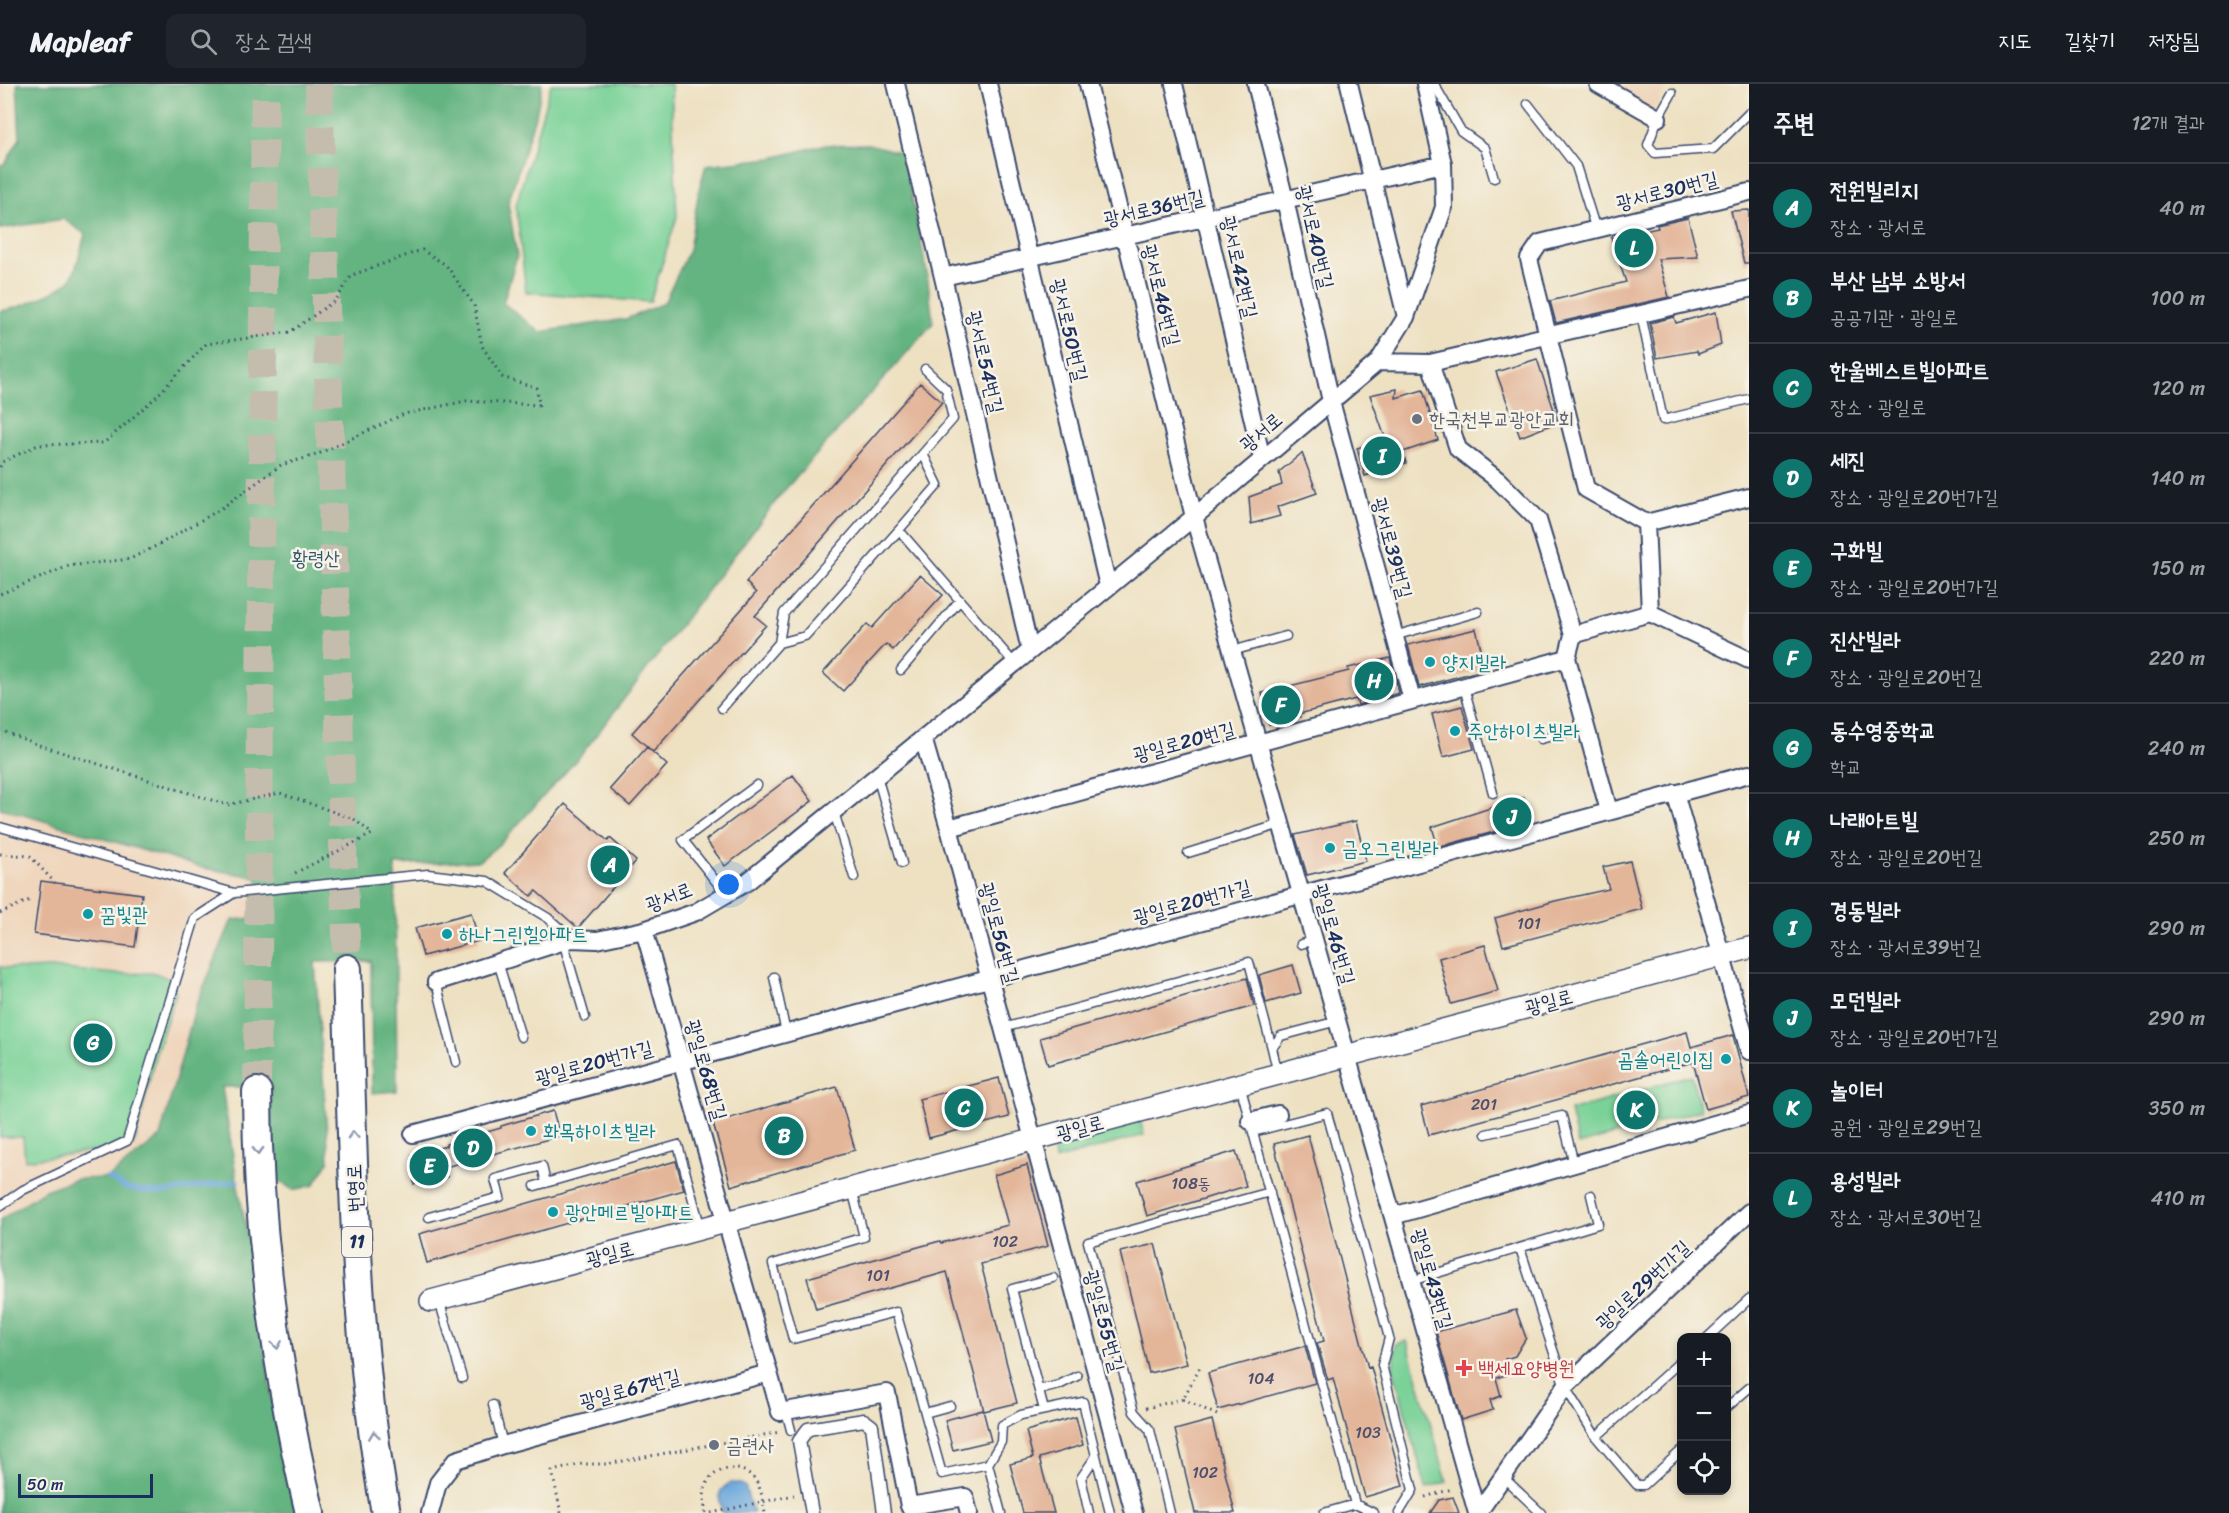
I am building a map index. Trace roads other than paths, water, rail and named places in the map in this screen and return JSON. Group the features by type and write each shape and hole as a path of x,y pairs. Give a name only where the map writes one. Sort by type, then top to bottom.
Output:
{"highway":[{"name":"번영로","path":"347,969 356,1233 362,1324 379,1475 386,1513"},
{"path":"257,1092 260,1195 269,1289 285,1396 310,1513"}],"street":[{"name":"광서로54번길","path":"896,84 1030,651"},
{"name":"광서로50번길","path":"988,84 1108,586"},
{"name":"광서로46번길","path":"1088,84 1194,517"},
{"name":"광서로42번길","path":"1174,84 1262,459"},
{"name":"광서로40번길","path":"1256,84 1332,401"},
{"path":"1349,84 1406,317"},
{"path":"1378,362 1406,317 1444,207 1443,164 1425,84"},
{"path":"1598,84 1658,118"},
{"name":"광서로36번길","path":"943,277 1443,164"},
{"name":"광서로30번길","path":"1646,523 1586,489 1529,258 1540,243 1749,192"},
{"path":"1378,362 1430,363 1749,289"},
{"name":"광서로","path":"436,982 567,940 597,940 644,930 696,912 747,882 1194,517 1378,362"},
{"path":"1430,363 1458,449 1498,480 1538,520 1573,635 1567,658 1609,811"},
{"name":"광서로39번길","path":"1332,401 1412,700"},
{"path":"1650,613 1646,523 1749,497"},
{"name":"광일로46번길","path":"1194,517 1301,894 1307,942 1347,1056"},
{"path":"1573,635 1650,613 1749,660"},
{"name":"광일로20번길","path":"949,828 1567,658"},
{"name":"광일로56번길","path":"923,738 1034,1140"},
{"name":"광일로20번가길","path":"413,1134 1749,774"},
{"path":"1675,793 1749,1051"},
{"name":"광일로68번길","path":"644,930 726,1223"},
{"name":"광일로","path":"435,1301 1749,948"},
{"name":"광일로43번길","path":"1347,1056 1478,1513"},
{"path":"1252,1127 1278,1114"},
{"path":"1393,1216 1749,1114"},
{"name":"광일로55번길","path":"1034,1140 1134,1513"},
{"name":"광일로29번가길","path":"1478,1513 1565,1388 1749,1212"},
{"path":"726,1223 780,1412 887,1393 909,1506 965,1497 969,1513"},
{"name":"광일로67번길","path":"430,1513 438,1483 456,1460 503,1445 769,1373"},
{"path":"812,1513 799,1441 808,1429 864,1420 872,1426 884,1513"}],"lane":[{"path":"1434,84 1461,131 1485,148 1494,178"},
{"name":"광서로30번길","path":"1672,93 1658,118 1648,145 1655,153 1713,149 1749,113"},
{"name":"광서로30번길","path":"1528,104 1576,166 1596,230"},
{"path":"1641,314 1664,420 1749,399"},
{"path":"722,708 779,643 784,614 952,419 946,389 925,369"},
{"path":"779,643 805,636 938,485 923,454"},
{"path":"899,530 1014,663"},
{"path":"901,670 960,600"},
{"path":"1394,636 1478,612"},
{"path":"1232,651 1286,636"},
{"path":"1464,687 1493,793"},
{"path":"1541,739 1585,727"},
{"path":"877,775 902,863"},
{"path":"726,894 683,840 757,785"},
{"path":"834,811 854,877"},
{"path":"1188,853 1281,824"},
{"path":"0,827 234,893 428,874 487,880 548,918 567,940 585,1017"},
{"path":"0,1206 23,1190 127,1141 195,918 234,893"},
{"path":"498,962 521,1037"},
{"path":"1003,1028 1250,962 1278,1075"},
{"path":"774,977 786,1033"},
{"name":"광서로","path":"436,982 456,1062"},
{"path":"1272,1048 1281,1036 1330,1023"},
{"path":"1240,1085 1355,1504"},
{"path":"1252,1127 1326,1113 1389,1338 1382,1365 1413,1490 1399,1513"},
{"path":"1486,1134 1562,1116 1574,1164"},
{"path":"535,1186 678,1145 701,1229"},
{"path":"429,1217 500,1197 495,1179 542,1166 546,1183"},
{"path":"852,1189 864,1236 773,1264 793,1339 896,1312 942,1474 988,1464"},
{"path":"1170,1513 1150,1430 1134,1412 1088,1242 1270,1192"},
{"path":"1411,1281 1598,1224 1591,1195"},
{"path":"1520,1248 1565,1388 1596,1437 1637,1485 1644,1485 1677,1455"},
{"path":"1044,1410 1012,1289 1053,1278"},
{"path":"1712,1333 1749,1299"},
{"name":"광일로","path":"435,1301 462,1378"},
{"path":"1596,1437 1677,1364"},
{"path":"1039,1390 1059,1385 1077,1376"},
{"path":"1731,1404 1749,1388"},
{"path":"1001,1513 988,1464 1001,1442 1002,1425 1022,1415 1083,1402 1110,1513"},
{"path":"493,1406 503,1445"},
{"path":"925,1413 950,1407"},
{"path":"786,1411 791,1430"},
{"path":"1089,1513 1081,1478 1096,1456"},
{"path":"379,1475 393,1513"},
{"path":"1503,1477 1541,1513"},
{"path":"1324,1513 1355,1504 1374,1513"}],"water":[{"path":"730,1483 745,1486 753,1513 723,1513 719,1496 722,1489"}],"waterway":[{"path":"108,1178 128,1189 160,1193 237,1181"}],"tunnel":[{"path":"257,1092 265,84"},
{"path":"319,84 347,969"}],"place":[{"name":"용성빌라","path":"1634,248"},
{"name":"한국천부교광안교회","path":"1417,419"},
{"name":"경동빌라","path":"1382,456"},
{"name":"양지빌라","path":"1430,662"},
{"name":"나래아트빌","path":"1374,681"},
{"name":"진산빌라","path":"1281,705"},
{"name":"주안하이츠빌라","path":"1455,731"},
{"name":"모던빌라","path":"1512,817"},
{"name":"금오그린빌라","path":"1330,848"},
{"name":"전원빌리지","path":"610,865"},
{"name":"꿈빛관","path":"88,914"},
{"name":"하나그린힐아파트","path":"447,934"},
{"name":"동수영중학교","path":"93,1043"},
{"name":"곰솔어린이집","path":"1726,1059"},
{"name":"한울베스트빌아파트","path":"964,1108"},
{"name":"놀이터","path":"1636,1110"},
{"name":"화목하이츠빌라","path":"531,1131"},
{"name":"부산 남부 소방서","path":"784,1136"},
{"name":"세진","path":"473,1148"},
{"name":"구화빌","path":"429,1166"},
{"name":"광안메르빌아파트","path":"553,1212"},
{"name":"백세요양병원","path":"1464,1368"},
{"name":"금련사","path":"714,1445"}],"park label":[{"name":"황령산","path":"316,558"}]}
